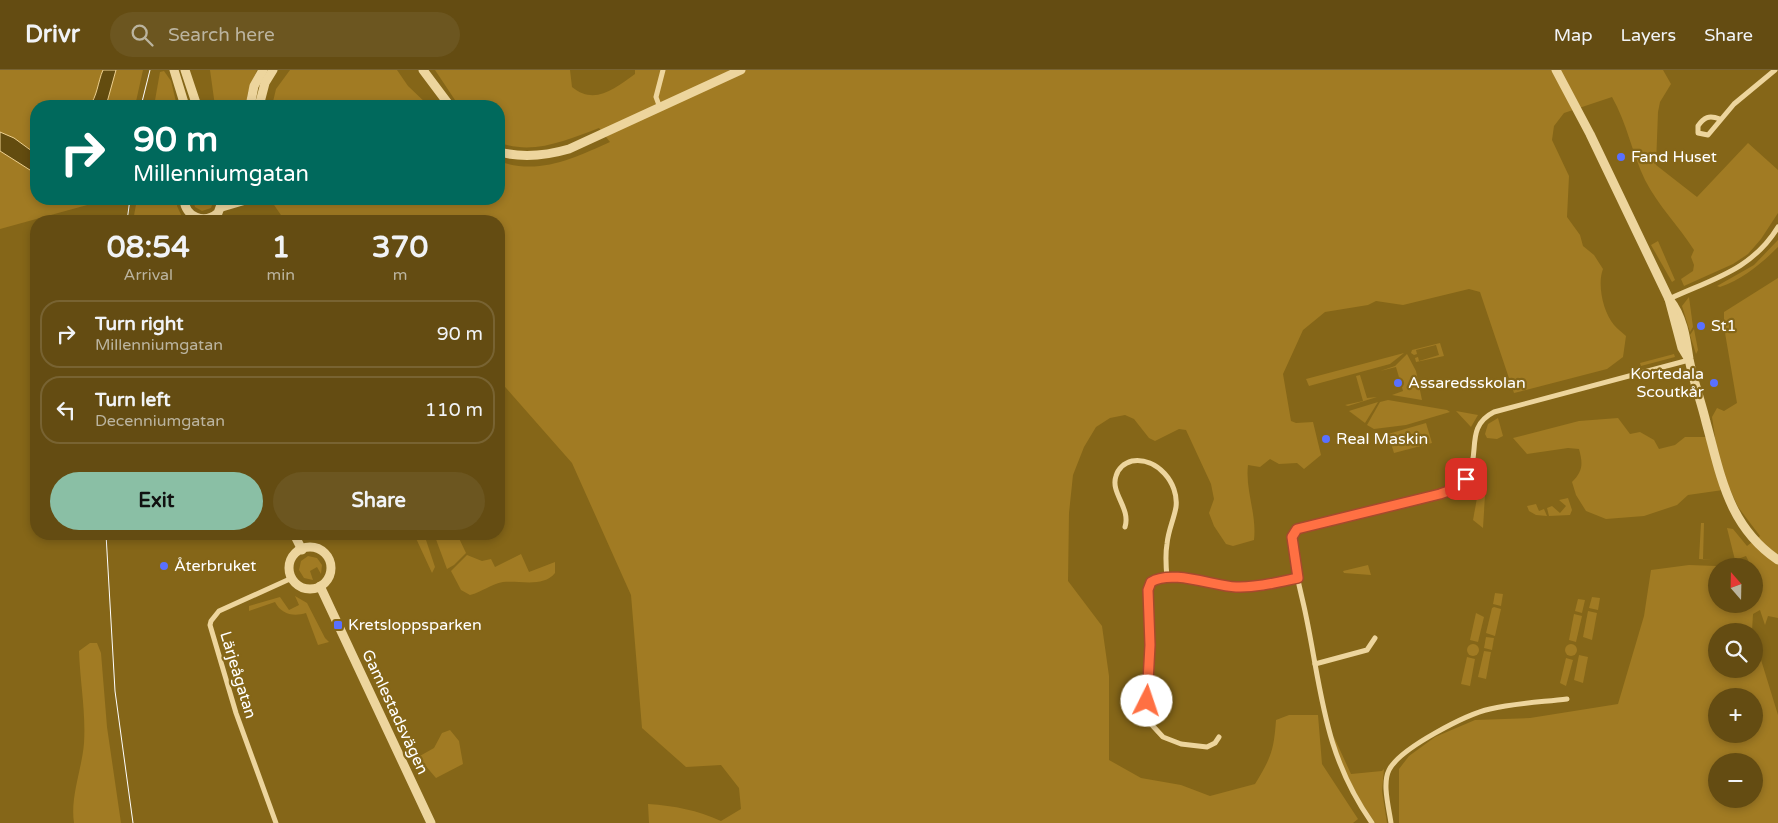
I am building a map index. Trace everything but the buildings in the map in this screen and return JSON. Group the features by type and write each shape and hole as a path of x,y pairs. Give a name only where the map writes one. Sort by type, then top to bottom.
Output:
{"street":[{"path":"174,70 183,100"},
{"path":"185,70 195,100"},
{"path":"251,100 254,86 263,70"},
{"path":"261,100 265,83 273,70"},
{"path":"423,70 446,100"},
{"path":"660,108 656,97 664,70"},
{"path":"505,153 527,156 555,153 593,138 741,70"},
{"path":"1556,70 1582,118 1669,299 1676,308 1686,335 1690,360 1727,498 1746,529 1778,560"},
{"path":"1720,119 1710,116 1704,118 1698,126 1698,134 1708,135 1734,104 1775,70"},
{"path":"218,210 232,205"},
{"path":"1669,299 1750,260 1766,245 1778,227"},
{"path":"1372,823 1358,803 1335,754 1326,723 1298,578 1292,537 1294,531 1457,488 1466,479 1471,469 1476,433 1488,414 1690,360"},
{"path":"1125,526 1126,516 1115,486 1116,475 1121,467 1132,461 1153,465 1170,480 1176,496 1176,508 1166,545 1167,578"},
{"path":"297,540 302,550"},
{"path":"318,549 328,559 330,574 320,586 305,588 298,585 292,578 291,562 302,550 318,549"},
{"name":"Lärjeågatan","path":"276,823 236,713 210,625 219,611 292,578"},
{"path":"1219,737 1215,743 1207,747 1174,742 1157,732 1149,719 1147,701 1150,645 1149,585 1154,580 1167,578 1236,587 1298,578"},
{"name":"Gamlestadsvägen","path":"320,586 431,823"},
{"path":"1315,664 1367,650 1375,638"},
{"path":"1391,823 1386,786 1389,771 1408,750 1445,728 1489,709 1567,699"}],"shaded area":[{"path":"0,70 143,70 136,100 30,100 30,205 87,205 51,215 30,215 30,221 0,229"},
{"path":"103,70 116,70 108,100 94,99"},
{"path":"210,70 257,70 247,100 214,100"},
{"path":"290,70 397,70 408,86 423,100 273,100 276,89"},
{"path":"435,70 570,70 572,87 589,95 597,95 620,85 635,74 635,70 1663,70 1671,84 1660,102 1658,112 1656,165 1697,197 1748,143 1778,170 1778,213 1761,239 1748,254 1733,264 1684,286 1681,279 1693,271 1694,265 1691,257 1694,250 1656,199 1645,180 1622,117 1612,97 1564,113 1554,126 1552,140 1569,176 1567,217 1580,235 1583,246 1594,255 1603,269 1601,290 1604,306 1614,325 1626,336 1623,357 1607,369 1514,393 1480,292 1469,289 1403,305 1376,301 1368,305 1325,312 1303,330 1283,374 1291,421 1296,423 1313,422 1321,455 1304,469 1297,463 1279,464 1270,459 1260,467 1248,465 1248,484 1254,521 1254,540 1233,546 1226,544 1214,526 1209,513 1214,499 1211,484 1186,430 1179,429 1155,441 1149,438 1134,419 1125,415 1110,418 1096,427 1084,447 1073,475 1069,513 1068,581 1102,626 1109,676 1109,760 1141,778 1181,785 1210,796 1255,784 1271,754 1276,720 1289,715 1318,715 1322,764 1358,819 1353,823 649,823 648,804 686,809 721,821 741,809 739,788 721,765 686,767 642,728 631,595 572,463 505,387 505,215 281,215 274,205 505,205 505,163 528,167 542,166 569,159 610,142 599,128 563,141 538,147 505,144 505,100 455,100"},
{"path":"164,71 171,81 176,100 155,100 160,72"},
{"path":"0,132 14,138 30,150 30,170 0,151"},
{"path":"136,205 177,205 181,215 134,215"},
{"path":"194,205 212,205 211,208 202,211"},
{"path":"1778,240 1778,247 1751,270 1728,284 1720,287 1717,286 1754,265"},
{"path":"1658,241 1675,280 1672,282 1651,245"},
{"path":"1778,278 1778,618 1768,616 1765,625 1761,613 1763,613 1763,558 1747,558 1746,556 1734,558 1727,528 1733,529 1747,546 1760,536 1738,507 1730,489 1688,495 1677,505 1644,516 1606,519 1586,511 1576,495 1572,482 1581,467 1579,449 1568,448 1527,454 1513,438 1579,421 1618,418 1630,434 1640,432 1654,440 1659,449 1675,445 1685,437 1715,437 1712,417 1717,408 1724,411 1737,403 1724,327 1724,312"},
{"path":"1689,297 1693,327 1690,332 1682,306"},
{"path":"1694,329 1698,350 1696,354 1690,335"},
{"path":"1440,343 1444,356 1416,362 1415,358 1418,357 1419,361 1439,355 1436,345 1416,350 1417,354 1414,355 1411,353 1412,350"},
{"path":"1404,353 1390,364 1309,386 1306,379"},
{"path":"1407,354 1416,371 1422,400 1392,395 1403,391 1396,367 1380,371 1395,366"},
{"path":"1674,354 1675,357 1641,366 1640,363"},
{"path":"1360,375 1367,398 1377,397 1348,406 1345,405 1363,401 1356,376"},
{"path":"1388,400 1450,412 1406,425 1374,429 1367,425 1380,402"},
{"path":"1378,402 1365,423 1349,411 1352,410"},
{"path":"1456,411 1478,415 1471,427"},
{"path":"1498,418 1503,436 1497,439 1487,438 1485,434 1488,424"},
{"path":"1426,423 1432,443 1394,453 1388,434"},
{"path":"1481,476 1486,479 1483,528 1473,520"},
{"path":"1568,498 1572,510 1570,515 1549,516 1547,508 1552,506 1560,513 1566,506 1559,500"},
{"path":"1536,504 1539,511 1544,509 1547,516 1536,515 1529,511 1527,506"},
{"path":"1701,523 1704,523 1703,559 1708,560 1699,559"},
{"path":"417,540 426,540 435,567 432,573"},
{"path":"436,540 460,540 466,553 447,569"},
{"path":"521,554 529,572 555,562 555,573 550,578 537,582 503,582 494,584 470,595 461,590 451,571 467,555 482,561 491,559 495,567"},
{"path":"308,556 317,558 322,565 321,574 317,567 310,571 313,580 304,578 299,570 301,561"},
{"path":"1368,565 1371,575 1344,573 1343,571"},
{"path":"1689,565 1708,566 1708,613 1755,613 1752,623 1708,623 1708,678 1763,678 1763,666 1778,715 1778,823 1399,823 1399,769 1409,756 1435,737 1475,720 1530,718 1618,704 1644,616 1651,570"},
{"path":"1495,593 1503,594 1501,606 1493,604"},
{"path":"295,596 307,603 325,638 329,642 318,645 306,613 288,614 275,602 249,611 249,606 280,597 289,610 299,605"},
{"path":"1592,597 1600,598 1598,610 1589,608"},
{"path":"1578,599 1585,600 1582,613 1575,611"},
{"path":"1492,608 1501,609 1495,636 1486,633"},
{"path":"1588,611 1597,613 1592,640 1583,637"},
{"path":"1476,613 1484,617 1478,642 1470,640"},
{"path":"1574,614 1582,616 1576,642 1569,640"},
{"path":"1486,637 1494,638 1492,650 1484,648"},
{"path":"90,643 97,643 101,653 107,727 121,823 74,823 75,793 84,743 84,708 79,651"},
{"path":"1471,644 1475,644 1479,650 1475,656 1471,656 1467,652 1467,648"},
{"path":"1571,644 1577,650 1571,656 1565,650"},
{"path":"1484,651 1491,652 1486,679 1478,677"},
{"path":"1579,655 1588,657 1583,683 1574,680"},
{"path":"1467,657 1475,659 1470,686 1461,684"},
{"path":"1566,658 1573,660 1566,686 1560,683"},
{"path":"450,730 459,741 463,764 436,778 418,757 434,748 442,733"},
{"path":"1334,737 1351,774 1382,771 1384,769 1382,791 1387,823 1375,823 1362,803 1344,771"}],"tram line":[{"path":"142,100 150,70"},
{"path":"128,215 129,205"},
{"path":"106,540 115,691 133,823"}],"place":[{"name":"Fand Huset","path":"1621,157"},
{"name":"St1","path":"1701,326"},
{"name":"Assaredsskolan","path":"1398,383"},
{"name":"Kortedala Scoutkår","path":"1714,383"},
{"name":"Real Maskin","path":"1326,439"},
{"name":"Återbruket","path":"164,566"},
{"name":"Kretsloppsparken","path":"338,625"}],"route":[{"path":"1147,701 1150,669 1148,590 1151,582 1158,579 1174,578 1246,587 1298,578 1292,537 1293,532 1297,529 1440,494 1460,486 1466,479"}]}
